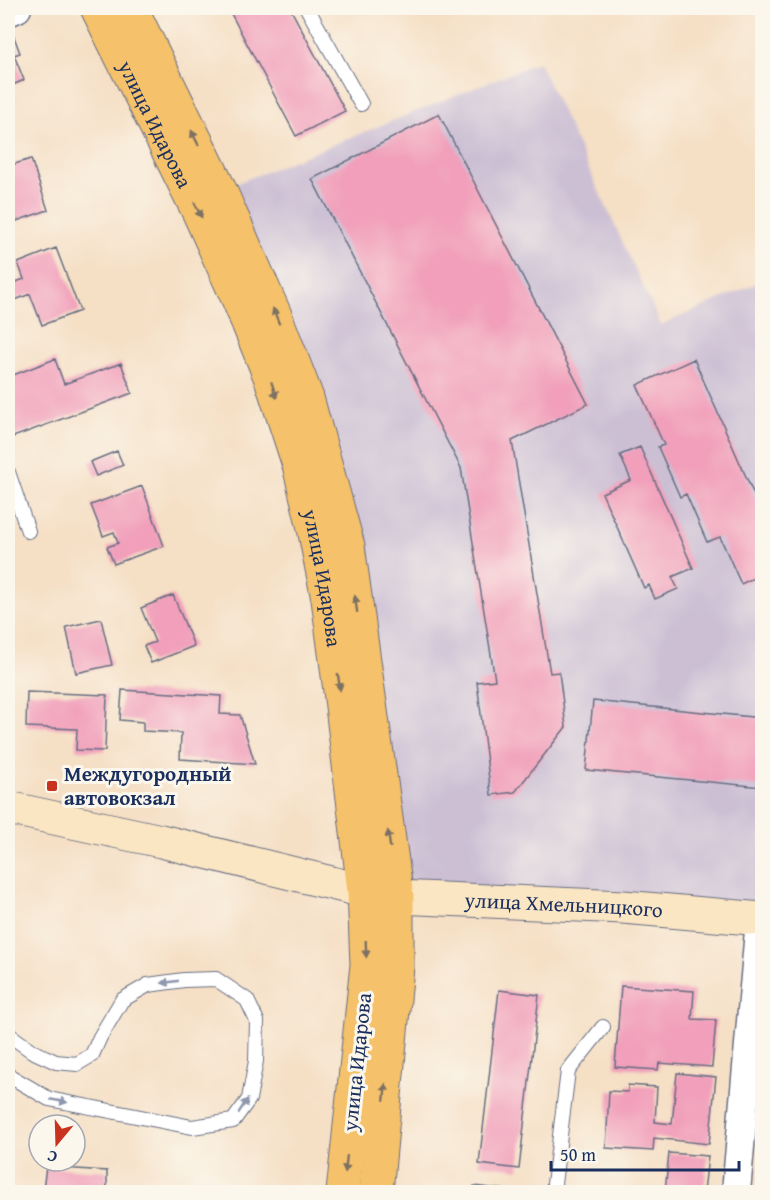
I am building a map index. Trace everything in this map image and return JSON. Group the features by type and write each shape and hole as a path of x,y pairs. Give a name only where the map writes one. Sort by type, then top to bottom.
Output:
{"main road":[{"name":"улица Идарова","path":"97,8 194,202 239,301 271,380 299,465 314,528 328,599 364,891 367,965 343,1192"},
{"name":"улица Идарова","path":"131,8 220,190 275,315 307,398 348,546 397,897 397,968 375,1192"},
{"name":"улица Хмельницкого","path":"8,808 397,897 623,907 761,919"}],"street":[{"path":"8,12 17,8"},
{"path":"736,1192 761,919"}],"lane":[{"path":"307,8 361,104"},
{"path":"8,472 28,531"},
{"path":"8,1034 32,1051 56,1062 77,1064 92,1056 100,1037 122,1000 148,985 216,978 247,1000 257,1021 256,1061 249,1099 233,1121 192,1127 49,1099 8,1075"},
{"path":"553,1192 568,1071 603,1027"}],"shaded area":[{"path":"539,62 661,325 762,281 762,919 397,897 220,190"}],"building":[{"path":"228,8 290,8 345,111 296,136"},
{"path":"13,34 20,53 14,55 24,80 8,87 8,36"},
{"path":"439,114 588,404 512,441 550,673 559,672 566,727 515,792 491,795 477,682 495,680 461,468 312,179"},
{"path":"31,159 48,210 8,224 8,166"},
{"path":"56,248 80,311 42,325 30,294 8,303 8,285 24,279 18,263"},
{"path":"55,359 64,384 121,363 132,393 8,439 8,377"},
{"path":"694,359 762,513 762,574 741,584 720,537 707,542 686,494 680,497 658,447 664,445 637,385"},
{"path":"640,447 693,568 672,577 678,589 655,599 649,585 644,588 602,493 631,480 620,455"},
{"path":"117,451 123,465 96,476 90,462"},
{"path":"142,486 164,546 114,564 107,547 118,543 114,532 103,536 91,505"},
{"path":"173,595 194,646 151,663 144,646 155,642 141,608"},
{"path":"101,619 112,665 76,673 66,627"},
{"path":"122,690 221,696 220,714 240,715 255,764 180,759 181,733 143,731 143,722 120,720"},
{"path":"27,692 107,695 105,751 76,750 77,729 26,727"},
{"path":"593,701 762,718 762,787 586,770"},
{"path":"621,986 694,991 692,1019 716,1020 712,1067 659,1063 658,1070 615,1067"},
{"path":"499,990 539,995 519,1169 479,1164"},
{"path":"677,1073 716,1077 709,1144 654,1138 653,1151 606,1148 609,1091 628,1092 628,1085 657,1087 655,1122 672,1124"},
{"path":"669,1153 708,1156 704,1192 665,1192"},
{"path":"761,1161 762,1192 758,1192"},
{"path":"87,1170 107,1171 107,1192 46,1192 43,1190 45,1173 87,1173"},
{"path":"474,1186 516,1191 516,1192 473,1192"}],"place":[{"name":"Междугородный автовокзал","path":"52,786"}]}
